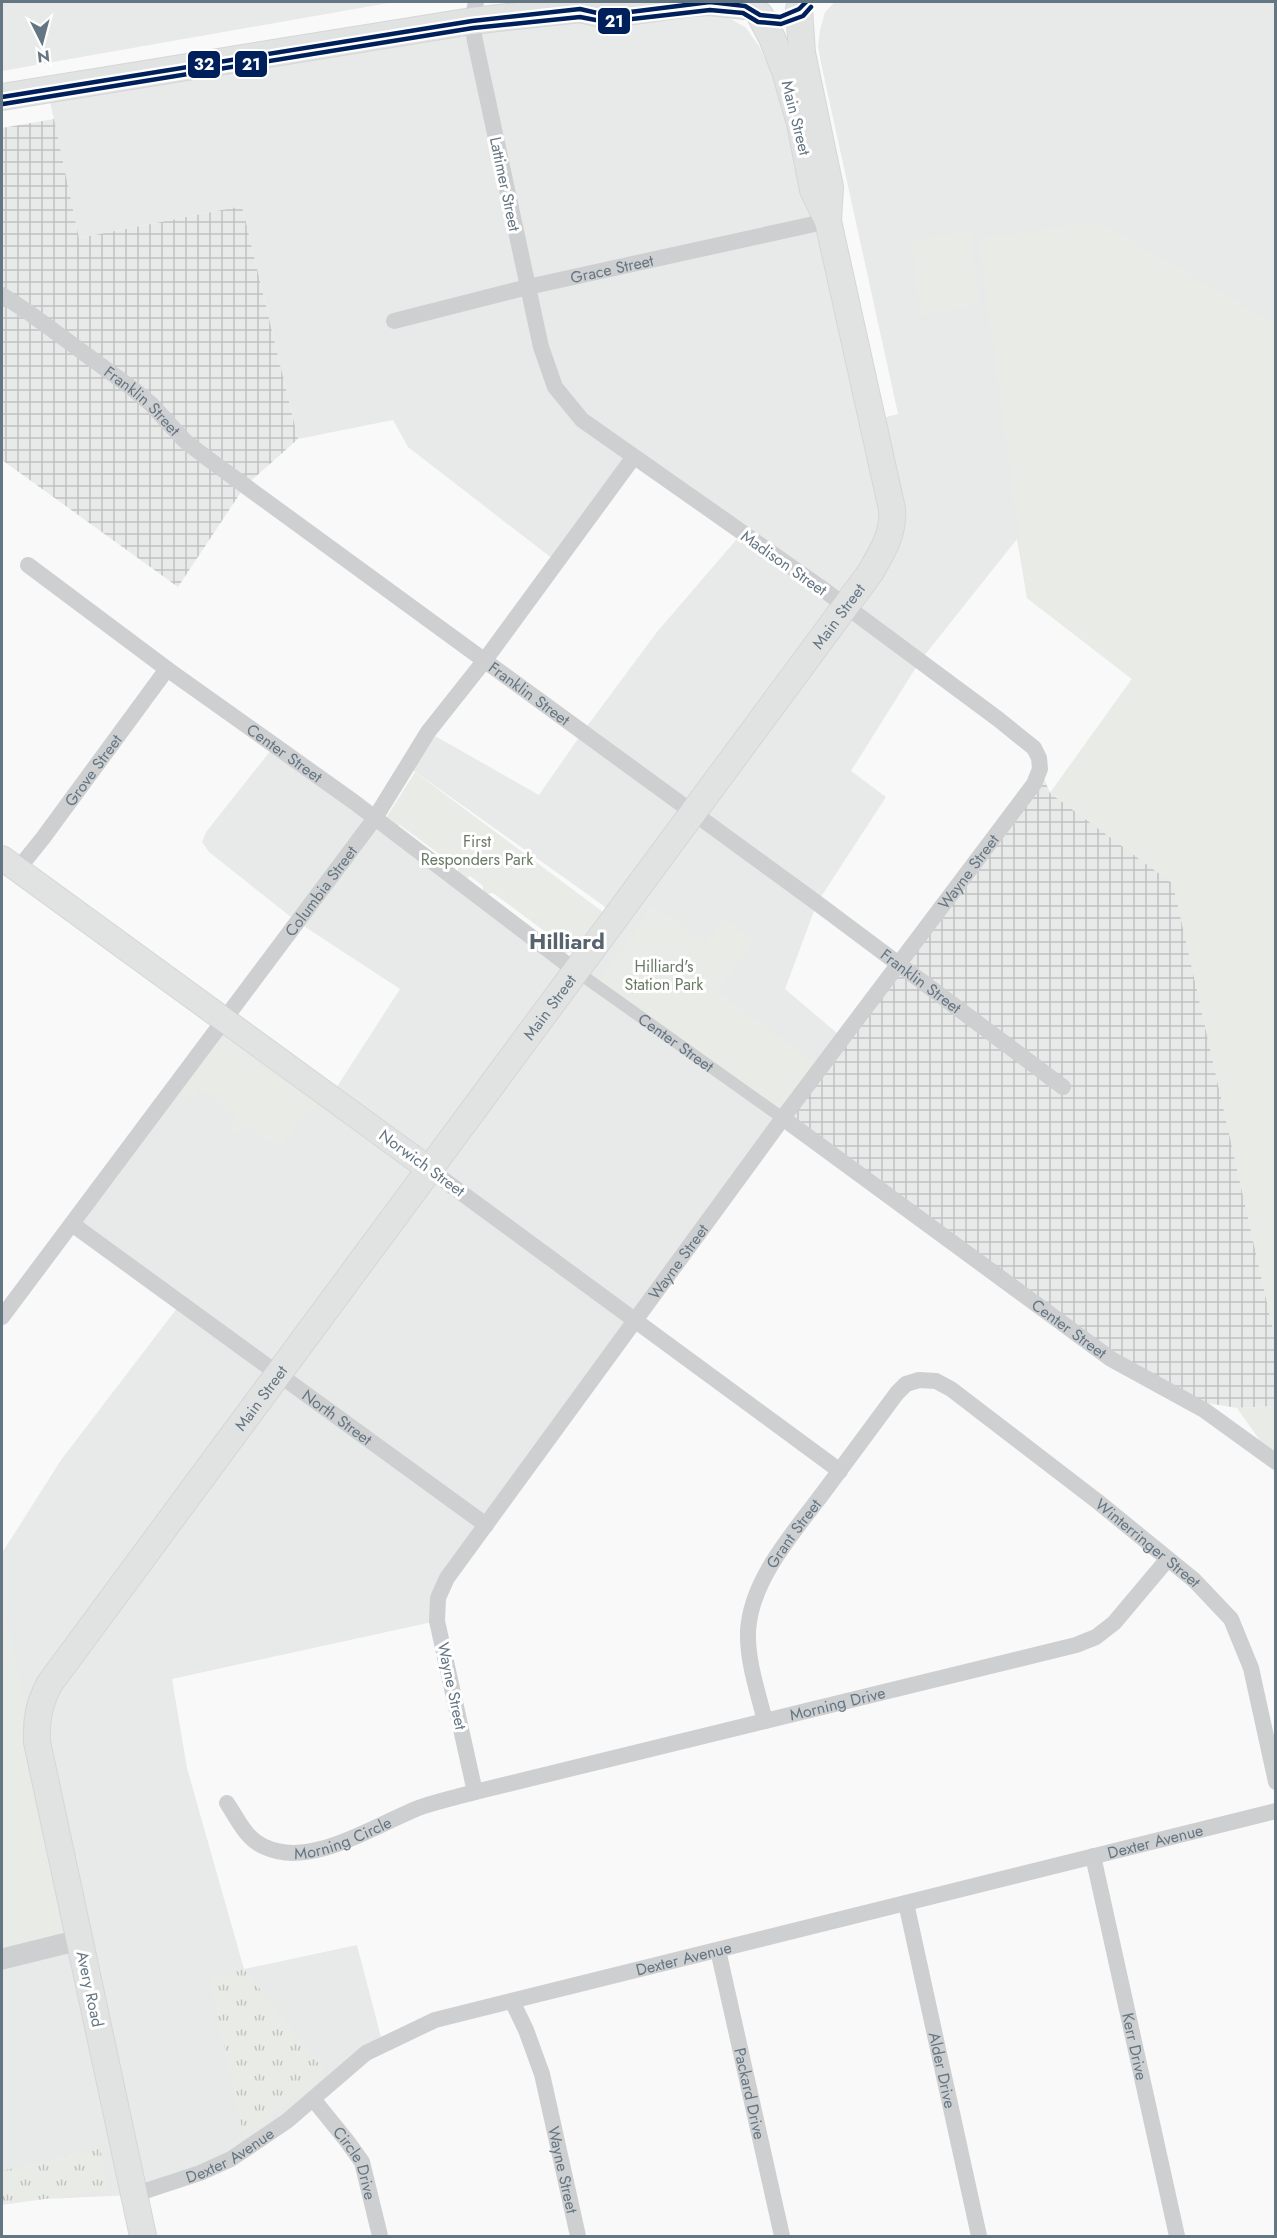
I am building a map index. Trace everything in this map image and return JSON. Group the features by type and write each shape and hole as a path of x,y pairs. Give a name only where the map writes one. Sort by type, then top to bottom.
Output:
{"main road":[{"path":"2,97 474,11 585,5 606,15 710,2 749,8 780,17 803,5"},
{"name":"Main Street","path":"803,5 802,53 830,187 828,221"},
{"name":"Main Street","path":"37,1742 38,1709 50,1683 845,606 881,555 892,529 893,519 828,221 813,190 800,123 785,70 772,38 749,8"},
{"name":"Norwich Street","path":"10,863 429,1169"},
{"name":"Avery Road","path":"37,1742 143,2236"}],"street":[{"name":"Lattimer Street","path":"474,11 541,347"},
{"name":"Grace Street","path":"394,321 528,287 828,221"},
{"name":"Franklin Street","path":"2,295 133,389 151,404 185,441 207,458 1063,1086"},
{"name":"Madison Street","path":"541,347 555,387 582,420 845,606 992,714 1034,748 1039,758 1040,768"},
{"name":"Columbia Street","path":"2,1317 375,818 428,732 485,660 633,458"},
{"name":"Center Street","path":"28,565 167,669 375,818 576,971 784,1119 1111,1359 1197,1405 1275,1462"},
{"name":"Grove Street","path":"10,863 43,838 167,669"},
{"name":"Wayne Street","path":"475,1792 437,1621 438,1598 447,1578 898,963 1034,784 1040,768"},
{"name":"Norwich Street","path":"429,1169 840,1471"},
{"name":"North Street","path":"72,1224 486,1525"},
{"name":"Grant Street","path":"765,1721 749,1656 748,1630 759,1585 769,1568 897,1393 906,1384 919,1380"},
{"name":"Winterringer Street","path":"919,1380 936,1381 951,1389 1097,1501 1194,1580 1231,1619 1251,1668 1275,1782"},
{"name":"Morning Drive","path":"475,1792 1076,1645 1096,1637 1114,1623 1167,1560"},
{"name":"Morning Circle","path":"227,1803 248,1836 264,1847 282,1853 302,1854 321,1850 422,1807 475,1792"},
{"name":"Dexter Avenue","path":"133,2194 200,2173 231,2159 287,2121 366,2053 435,2020 1275,1811"},
{"name":"Kerr Drive","path":"1093,1856 1177,2236"},
{"name":"Alder Drive","path":"906,1902 980,2236"},
{"path":"2,1959 79,1940"},
{"name":"Packard Drive","path":"718,1950 782,2236"},
{"name":"Wayne Street","path":"512,2001 526,2030 542,2074 578,2236"},
{"name":"Circle Drive","path":"312,2099 347,2140 362,2162 380,2236"}],"shaded area":[{"path":"2,2 394,2 2,71"},
{"path":"835,2 1275,2 1275,1338 1173,884 1050,793 1132,679 1027,598 1017,539 920,661 851,771 886,797 817,903 785,989 844,1039 447,1578 437,1621 172,1679 187,1768 244,1969 357,1945 383,2045 231,2159 133,2195 2,2201 2,1553 61,1460 181,1303 72,1224 224,1019 331,1096 400,989 296,921 209,852 202,842 206,832 275,745 576,971 611,923 604,906 407,766 428,732 539,795 657,632 742,533 634,459 558,563 408,447 393,420 298,439 242,206 79,238 50,101 513,28 664,14 715,14 731,19 746,28 759,46 778,85 838,309 863,423 898,414 818,46 825,12"},
{"path":"54,119 79,238 242,206 298,439 245,486 178,587 2,460 2,128"},
{"path":"1040,769 1050,793 1173,883 1275,1338 1275,1406 1237,1408 1189,1400 1129,1370 799,1130 788,1111"}],"green space":[{"path":"1098,221 1275,324 1275,1338 1173,884 1050,793 1132,679 1027,598 979,239"},
{"path":"971,229 979,304 921,316 911,242"},
{"name":"First Responders Park","path":"415,772 607,915 578,952 566,953 551,942 551,936 493,893 487,894 483,891 483,886 470,876 467,878 458,872 458,868 400,825 396,826 386,818"},
{"name":"Hilliard's Station Park","path":"653,905 704,944 725,919 754,941 717,991 822,1068 784,1119 595,986"},
{"path":"229,1037 249,1052 247,1055 305,1096 308,1094 317,1101 315,1109 306,1112 280,1149 249,1126 240,1132 233,1131 231,1125 236,1116 200,1089 190,1101 181,1092 190,1077 220,1040"},
{"path":"1275,1406 1275,1454 1263,1445 1237,1408"},
{"path":"2,1598 25,1706 37,1742 79,1940 2,1959"},
{"path":"244,1969 327,2074 244,2138 210,1980"},
{"path":"100,2147 108,2190 2,2205 2,2171"}],"transit line":[{"name":"32","path":"2,97 472,21 580,9 606,15 710,2 745,6 760,15 780,17 799,9 806,2"},
{"name":"21","path":"3,104 473,28 580,17 606,22 710,10 743,13 758,22 781,24 803,16 811,7"}],"district":[{"name":"Hilliard","path":"567,941"}]}
